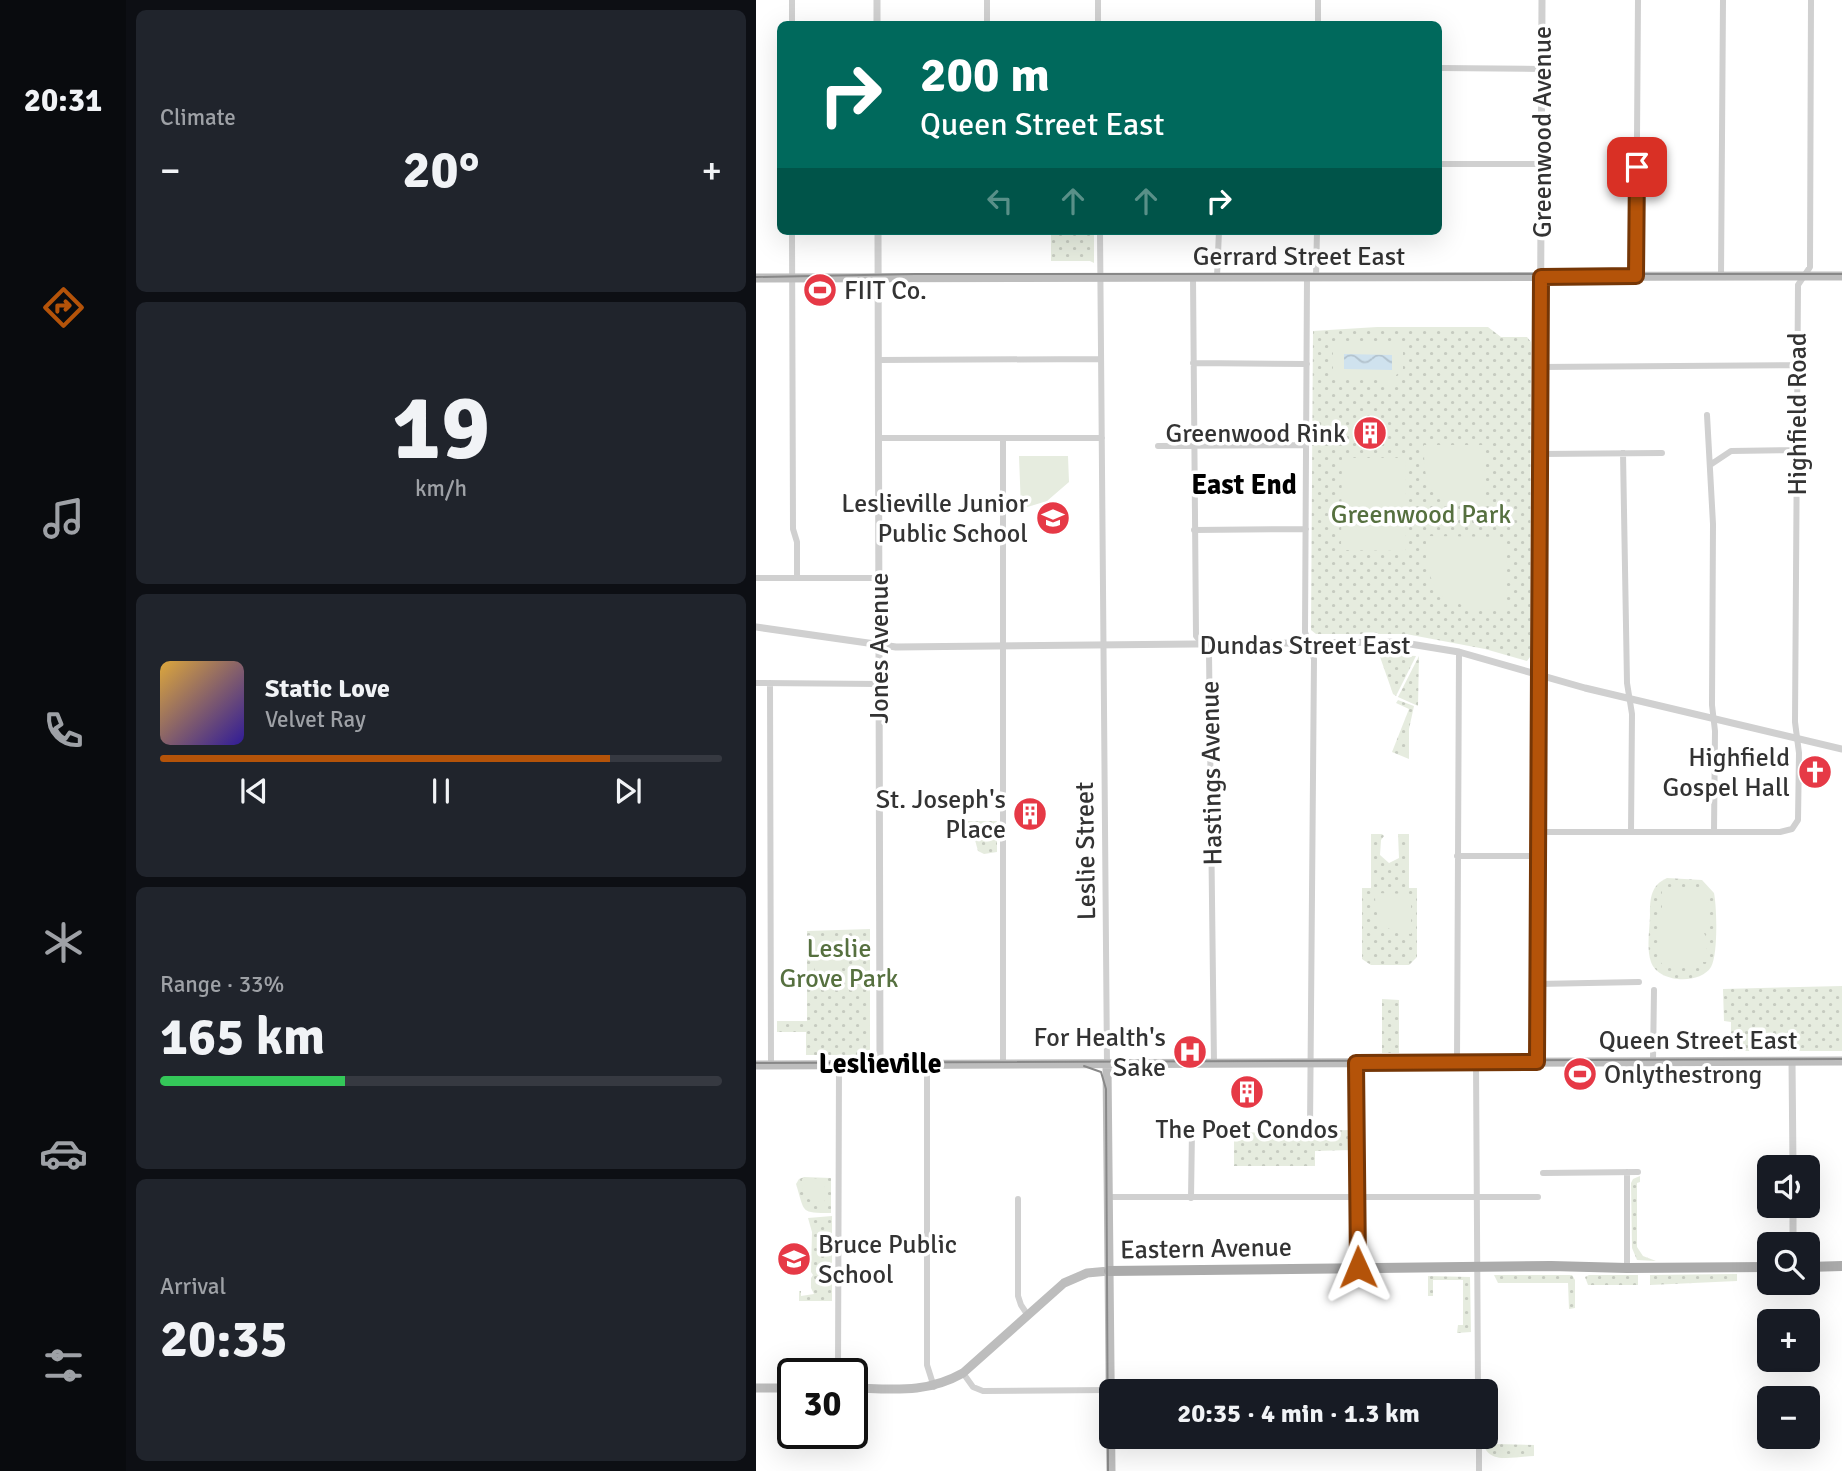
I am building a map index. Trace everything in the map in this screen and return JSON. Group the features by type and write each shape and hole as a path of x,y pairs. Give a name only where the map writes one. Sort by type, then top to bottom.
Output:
{"main road":[{"name":"Gerrard Street East","path":"756,278 1842,276"},
{"name":"Queen Street East","path":"756,1065 1842,1061"},
{"name":"Leslie Street","path":"1107,1065 1109,1379"},
{"path":"1820,1267 1842,1266"},
{"name":"Eastern Avenue","path":"868,1388 934,1387 963,1373 1050,1293 1087,1273 1358,1267 1757,1267"},
{"path":"756,1388 777,1388"},
{"name":"Leslie Street","path":"1110,1449 1111,1471"}],"street":[{"path":"792,0 792,21"},
{"path":"877,0 877,21"},
{"path":"987,0 987,21"},
{"path":"1098,0 1098,21"},
{"path":"1318,0 1318,21"},
{"name":"Greenwood Avenue","path":"1537,1062 1542,0"},
{"path":"1636,276 1638,0"},
{"path":"1721,276 1723,0"},
{"name":"Highfield Road","path":"1714,832 1780,832 1792,829 1798,820 1795,722 1798,285 1810,267 1811,0"},
{"path":"1442,68 1542,69"},
{"path":"1442,164 1541,164"},
{"path":"792,235 793,529 797,542 797,577"},
{"name":"Jones Avenue","path":"878,235 880,1065"},
{"name":"Leslie Street","path":"1100,235 1107,1065"},
{"path":"1217,277 1219,235"},
{"path":"1310,1129 1314,659 1305,632 1306,445 1307,363 1317,235"},
{"name":"Hastings Avenue","path":"1193,277 1196,636 1209,653 1214,1064"},
{"path":"878,360 1101,359"},
{"path":"1193,363 1307,363"},
{"path":"1540,367 1797,365"},
{"path":"1538,832 1714,832 1713,524 1707,415"},
{"path":"879,438 1102,438"},
{"path":"1003,439 1003,1065"},
{"path":"1158,446 1306,445"},
{"path":"1710,465 1731,451 1797,450"},
{"path":"1623,453 1628,698 1632,714 1631,832"},
{"path":"1541,454 1662,453"},
{"path":"1195,530 1306,529"},
{"path":"756,578 878,578"},
{"name":"Dundas Street East","path":"756,627 880,645 1004,647 1398,642 1459,652 1628,698 1842,749"},
{"path":"1457,1062 1459,652"},
{"path":"756,683 879,684"},
{"path":"770,683 771,1065"},
{"path":"1457,856 1538,856"},
{"path":"1538,984 1640,982"},
{"path":"1653,1061 1654,990"},
{"path":"1793,1061 1793,1155"},
{"path":"1476,1062 1478,1379"},
{"path":"1356,1063 1358,1267"},
{"path":"838,1358 839,1065"},
{"path":"928,1065 927,1365 934,1387"},
{"path":"1192,1130 1192,1198"},
{"path":"1627,1172 1627,1268"},
{"path":"1542,1173 1639,1172"},
{"path":"1108,1197 1538,1197"},
{"path":"1018,1199 1018,1296 1027,1314"},
{"path":"963,1373 973,1387 983,1391 1099,1390"},
{"path":"1479,1449 1479,1471"}],"green space":[{"path":"1051,235 1094,235 1094,263 1051,261"},
{"name":"Greenwood Park","path":"1377,327 1488,327 1501,337 1527,337 1531,342 1530,657 1527,661 1485,649 1406,634 1316,634 1311,630 1313,331"},
{"path":"1333,342 1403,342 1403,370 1396,375 1397,383 1385,383 1385,379 1333,379"},
{"path":"1424,445 1485,445 1484,505 1455,504 1437,495 1428,481"},
{"path":"1019,456 1068,456 1069,482 1047,501 1021,509"},
{"path":"1342,458 1406,458 1405,551 1341,550"},
{"path":"1426,536 1507,537 1506,610 1472,609 1438,595 1426,566"},
{"path":"1379,654 1416,656 1396,696 1393,694"},
{"path":"1419,656 1418,706 1398,697"},
{"path":"1398,700 1414,706 1409,729 1409,759 1392,752 1409,709 1396,703"},
{"path":"967,821 997,821 997,852 984,854 978,851 975,840 967,838"},
{"path":"1371,834 1384,836 1381,840 1380,855 1389,863 1399,858 1398,834 1409,834 1409,888 1417,888 1417,957 1409,965 1371,965 1362,959 1362,888 1371,888"},
{"path":"1667,878 1702,880 1714,893 1715,953 1711,967 1698,977 1670,978 1655,969 1651,962 1648,944 1651,897 1658,884"},
{"path":"1662,888 1703,888 1703,891 1708,891 1710,933 1704,933 1706,962 1703,962 1703,966 1662,966 1662,963 1658,962 1658,914 1662,914"},
{"path":"1375,893 1411,894 1411,934 1393,930 1382,923 1376,911"},
{"name":"Leslie Grove Park","path":"870,929 870,1055 806,1055 806,1032 777,1032 777,1021 807,1021 807,931"},
{"path":"848,936 847,954 838,970 815,973 814,937"},
{"path":"1842,986 1842,1051 1731,1051 1731,1022 1724,1021 1723,989"},
{"path":"1382,999 1399,1000 1399,1053 1382,1053"},
{"path":"1351,1130 1351,1150 1315,1151 1315,1166 1234,1166 1234,1133"},
{"path":"1640,1176 1640,1182 1637,1183 1637,1247 1643,1256 1656,1261 1637,1260 1632,1248 1631,1183"},
{"path":"804,1177 831,1178 831,1213 814,1213 805,1209 796,1184"},
{"path":"823,1178 824,1202 810,1199 804,1194 802,1179"},
{"path":"832,1216 832,1301 799,1301 799,1291 801,1296 814,1294 811,1288 812,1232 808,1218"},
{"path":"1737,1274 1737,1281 1650,1285 1650,1275"},
{"path":"1494,1275 1572,1275 1575,1280 1575,1308 1569,1309 1568,1283 1498,1283"},
{"path":"1638,1275 1638,1285 1588,1285 1585,1277"},
{"path":"1428,1276 1470,1277 1471,1332 1457,1333 1458,1325 1463,1325 1463,1280 1433,1280 1433,1296 1428,1296"},
{"path":"1498,1444 1534,1445 1534,1456 1500,1458 1486,1449 1498,1449"}],"water":[{"path":"1344,354 1392,355 1392,370 1344,369"}],"tram line":[{"path":"756,277 915,274 1842,274"},
{"path":"756,1063 1842,1059"},
{"path":"1084,1066 1101,1072 1106,1089 1108,1471"}],"place":[{"name":"FIIT Co.","path":"820,290"},
{"name":"Greenwood Rink","path":"1370,433"},
{"name":"Leslieville Junior Public School","path":"1053,518"},
{"name":"Highfield Gospel Hall","path":"1815,772"},
{"name":"St. Joseph's Place","path":"1030,814"},
{"name":"For Health's Sake","path":"1190,1052"},
{"name":"Onlythestrong","path":"1580,1074"},
{"name":"The Poet Condos","path":"1247,1092"},
{"name":"Bruce Public School","path":"794,1259"}],"district":[{"name":"East End","path":"1244,484"},
{"name":"Leslieville","path":"880,1063"}],"route":[{"path":"1358,1267 1356,1063 1537,1062 1541,277 1636,276 1637,167"}]}
